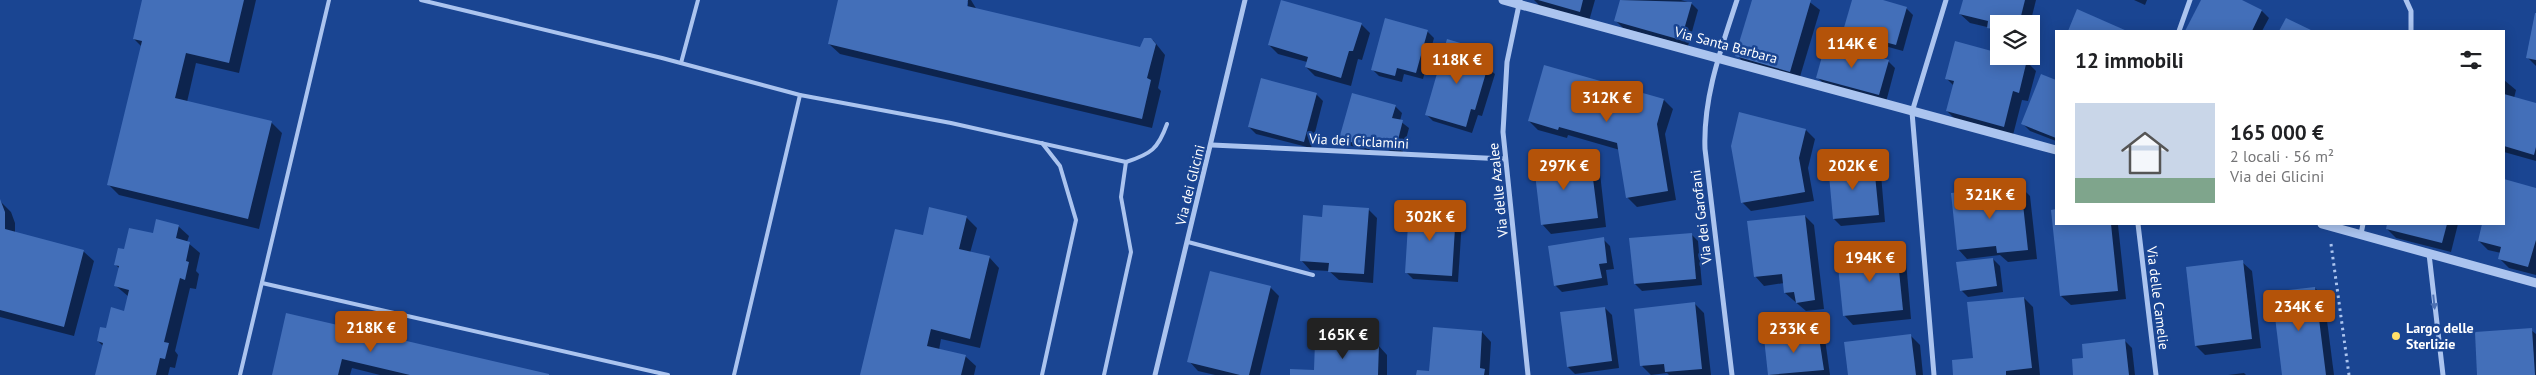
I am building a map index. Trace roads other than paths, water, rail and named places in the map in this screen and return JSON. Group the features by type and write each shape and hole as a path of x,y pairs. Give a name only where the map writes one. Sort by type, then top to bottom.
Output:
{"street":[{"name":"Via dei Glicini","path":"1155,375 1212,145 1245,0"},
{"name":"Via Santa Barbara","path":"1503,0 1519,2 1912,112 2055,150"},
{"name":"Via dei Garofani","path":"1732,375 1705,149 1706,107 1737,0"},
{"path":"1934,375 1912,112 1946,0"},
{"path":"2179,30 2190,0"},
{"path":"2407,0 2411,11 2411,30"},
{"name":"Via delle Azalee","path":"1519,2 1507,62 1503,101 1505,160 1528,375"},
{"name":"Via dei Ciclamini","path":"1212,145 1505,160"},
{"name":"Via delle Camelie","path":"2138,225 2156,375"},
{"path":"2325,225 2536,284"},
{"path":"2361,234 2363,225"},
{"path":"2429,254 2443,375"}],"lane":[{"path":"240,375 328,0"},
{"path":"423,0 681,62 800,95 950,123 1126,162 1146,156 1160,144 1167,124"},
{"path":"681,62 698,0"},
{"path":"734,375 800,95"},
{"path":"1042,144 1060,166 1076,220 1042,375"},
{"path":"1104,375 1131,252 1121,198 1126,162"},
{"path":"1188,242 1313,276"},
{"path":"262,283 668,375"}],"place":[{"name":"Largo delle Sterlizie","path":"2396,336"}]}
